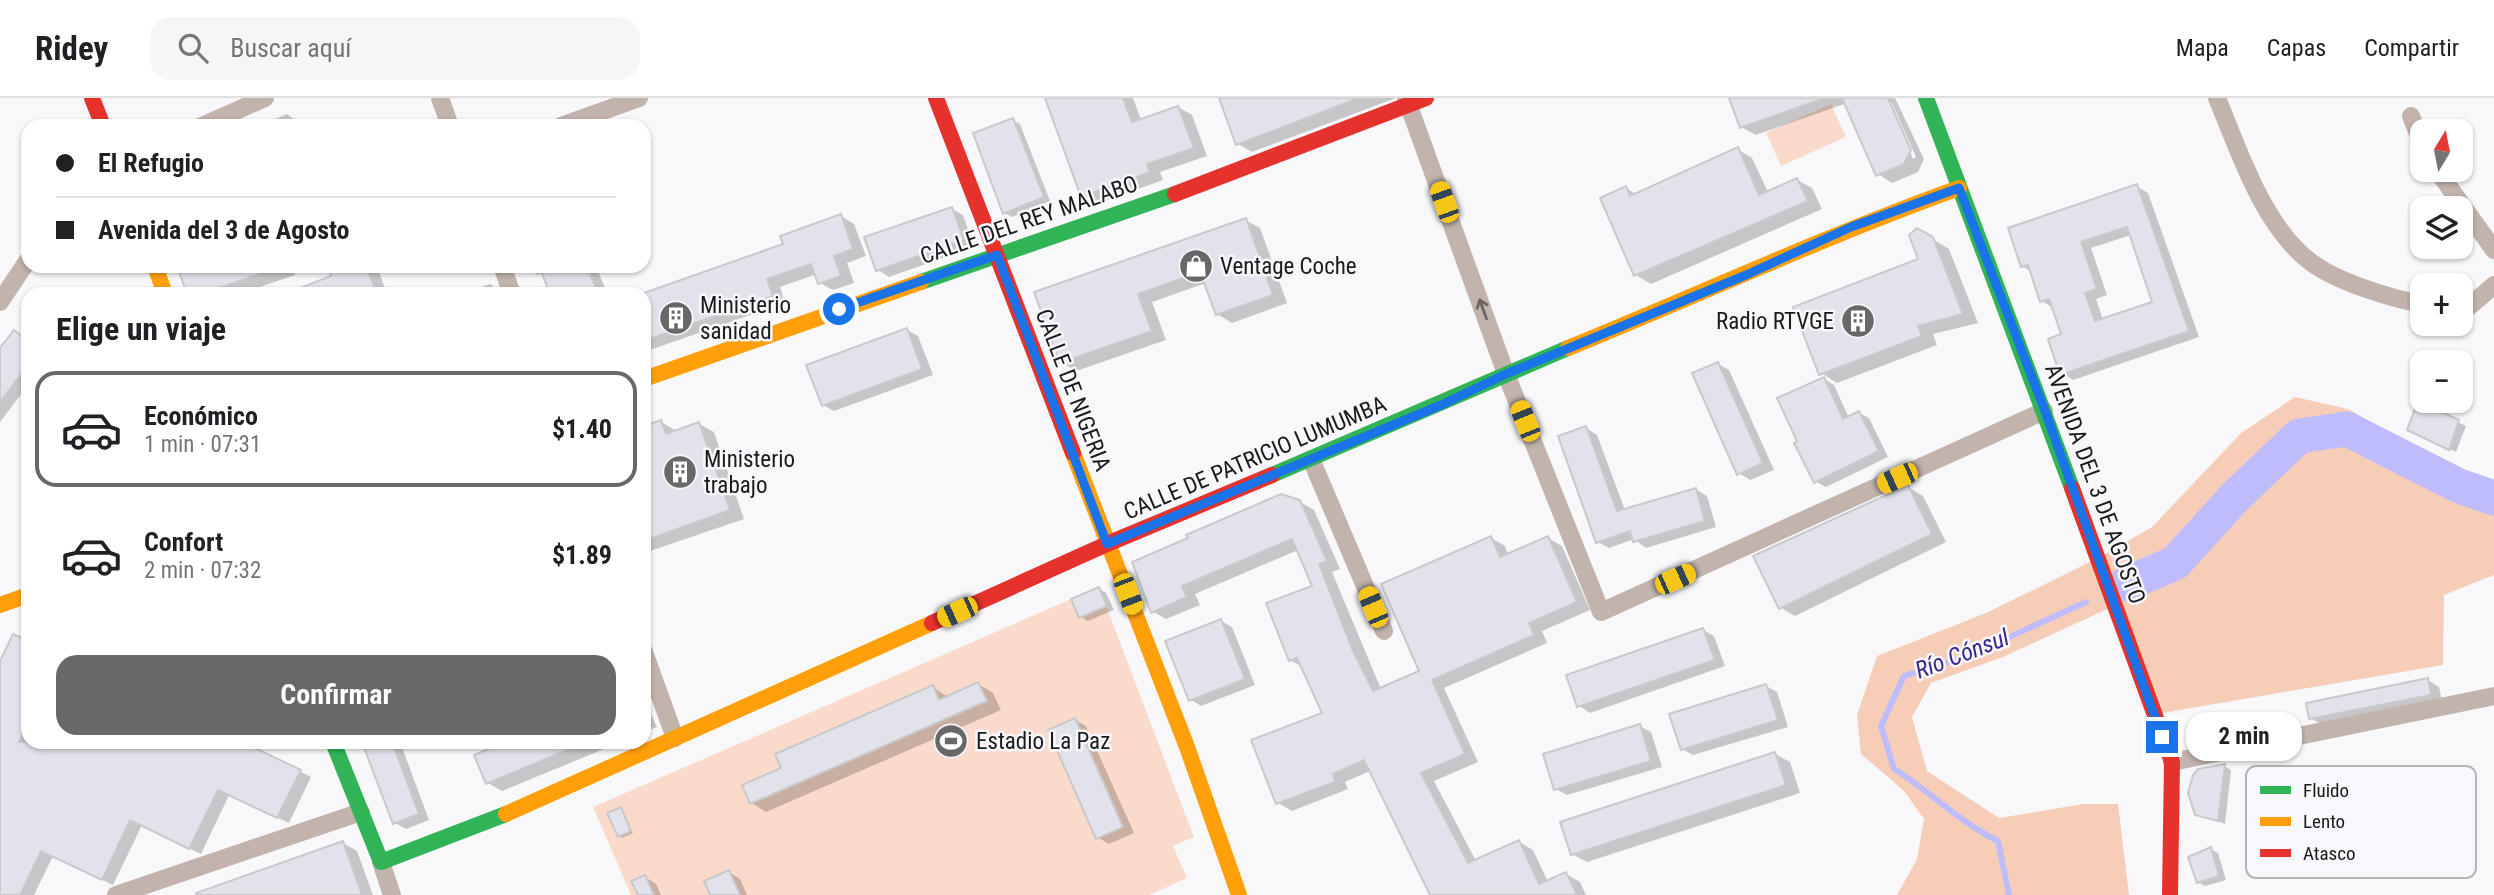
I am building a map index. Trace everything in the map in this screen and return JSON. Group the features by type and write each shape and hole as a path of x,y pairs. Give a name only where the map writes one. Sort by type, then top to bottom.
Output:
{"street":[{"path":"92,98 100,119"},
{"path":"218,119 265,98"},
{"path":"440,98 448,119"},
{"path":"580,119 639,98"},
{"name":"CALLE DE NIGERIA","path":"936,98 1187,747 1239,895"},
{"name":"CALLE DEL REY MALABO","path":"651,377 1212,181 1407,101 1426,98"},
{"name":"AVENIDA DEL 3 DE AGOSTO","path":"1926,98 2045,411 2172,762 2170,895"},
{"path":"2217,98 2262,202 2307,259 2327,273 2410,300"},
{"path":"1407,101 1506,374 1601,612 2045,411"},
{"path":"2446,182 2494,250"},
{"name":"CALLE DE PATRICIO LUMUMBA","path":"651,749 1107,544 1441,405 1506,374 1746,275 1851,227 1959,188"},
{"path":"0,302 21,270"},
{"path":"2473,303 2494,285"},
{"path":"1311,459 1384,631"},
{"path":"0,605 21,598"},
{"path":"651,671 675,738"},
{"path":"2172,762 2494,696"},
{"path":"336,749 392,895"},
{"name":"CALLE DE PATRICIO LUMUMBA","path":"381,862 517,810 651,749"},
{"path":"116,895 361,813"}],"shaded area":[{"path":"1831,104 1846,137 1781,166 1766,133"},
{"path":"2295,397 2348,409 2430,456 2494,481 2494,575 2444,595 2443,665 2156,714 2116,605 2003,657 1931,683 1912,717 1927,771 1999,818 2083,804 2118,804 2129,895 1897,895 1917,859 1924,819 1904,791 1861,754 1857,715 1877,656 1986,613 2100,557 2152,527 2241,433"},
{"name":"Estadio La Paz","path":"1099,587 1194,837 1173,846 1187,878 1149,895 631,895 593,807"}],"building":[{"path":"1045,98 1123,98 1132,122 1178,106 1194,148 1147,164 1150,172 1081,197"},
{"path":"1219,98 1353,98 1354,100 1236,145"},
{"path":"1729,98 1819,98 1819,100 1740,128"},
{"path":"1842,98 1888,98 1911,150 1904,164 1876,176"},
{"path":"1013,118 1044,197 1003,214 973,133"},
{"path":"1738,147 1759,195 1797,178 1808,201 1634,276 1600,198 1626,186 1630,196"},
{"path":"2137,184 2189,331 2060,375 2048,339 2061,334 2049,299 2040,302 2028,265 2021,267 2008,228","holes":["2127,227 2152,302 2095,321 2085,293 2097,289 2081,242"]},
{"path":"952,207 964,240 876,271 864,237"},
{"name":"Ministerio sanidad","path":"841,214 853,249 834,256 841,276 818,284 811,264 767,279 773,296 651,339 651,291 783,244 780,236"},
{"path":"1246,218 1273,295 1216,315 1200,272 1138,294 1152,331 1060,363 1034,292"},
{"name":"Radio RTVGE","path":"1917,228 1933,237 1963,314 1918,326 1922,336 1819,375 1793,307 1918,259 1909,235"},
{"path":"180,273 263,273 222,287 184,287"},
{"path":"330,273 369,273 374,287 303,287 331,276"},
{"path":"542,273 590,273 595,287 547,287"},
{"path":"907,328 922,369 822,406 806,365"},
{"path":"14,330 21,335 21,374 0,402 0,348"},
{"path":"1718,362 1763,463 1737,475 1692,373"},
{"path":"1824,377 1843,419 1859,411 1879,451 1814,483 1794,443 1797,441 1777,398"},
{"path":"2413,413 2444,413 2459,420 2449,450 2407,430"},
{"name":"Ministerio trabajo","path":"661,420 666,434 699,422 730,510 651,538 651,424"},
{"path":"1586,426 1617,511 1696,488 1705,521 1633,542 1630,531 1596,543 1558,436"},
{"path":"1908,485 1932,534 1779,609 1753,556"},
{"path":"1281,494 1300,500 1327,561 1319,564 1353,651 1373,691 1419,671 1381,584 1491,536 1500,557 1548,536 1577,602 1529,623 1534,635 1432,680 1465,754 1421,773 1468,863 1519,840 1539,884 1566,872 1577,895 1430,895 1364,760 1333,774 1335,782 1276,804 1251,740 1322,713 1297,658 1289,661 1266,603 1312,586 1292,539 1182,586 1187,597 1151,613 1132,562 1188,538 1186,535"},
{"path":"1099,587 1107,606 1079,618 1071,599"},
{"path":"1221,619 1245,679 1189,701 1165,641"},
{"path":"1703,628 1715,660 1577,707 1566,675"},
{"path":"13,634 21,638 21,749 257,749 301,770 277,818 218,790 189,849 130,820 102,880 41,851 20,895 0,895 0,661"},
{"path":"2428,678 2431,695 2309,719 2306,703"},
{"path":"978,682 987,701 750,804 742,785 781,768 775,754 933,685 939,700"},
{"path":"1766,684 1778,720 1681,750 1669,714"},
{"path":"1075,718 1123,827 1096,839 1048,730"},
{"path":"1640,724 1651,761 1554,790 1543,754"},
{"path":"365,749 395,749 419,814 393,824"},
{"path":"489,749 569,749 486,784 474,755"},
{"path":"1775,752 1786,785 1571,855 1560,822"},
{"path":"2225,764 2218,821 2195,815 2188,793 2193,775 2198,769"},
{"path":"621,807 631,831 618,837 607,813"},
{"path":"343,841 362,895 196,893"},
{"path":"2211,847 2219,876 2197,883 2188,857"},
{"path":"729,870 740,895 710,895 704,881"},
{"path":"645,875 654,895 638,895 631,881"}],"waterway":[{"name":"Río Cónsul","path":"2126,584 2175,563 2234,498 2299,436 2347,429 2459,486 2494,498"},
{"name":"Río Cónsul","path":"2009,895 1998,841 1970,825 1894,769 1881,726 1904,676 1970,655 2086,602"}],"traffic: fast":[{"path":"1926,98 2072,488"},
{"path":"921,282 1175,194"},
{"path":"1272,475 1568,348"},
{"path":"336,749 381,862 506,814"}],"traffic: slow":[{"path":"1568,348 1811,246 1959,188"},
{"path":"158,273 162,287"},
{"path":"651,377 921,282"},
{"path":"1073,453 1187,747 1239,895"},
{"path":"0,605 21,598"},
{"path":"651,749 932,623"},
{"path":"506,814 651,749"}],"traffic: jam":[{"path":"92,98 100,119"},
{"path":"936,98 1073,453"},
{"path":"1175,194 1426,98"},
{"path":"932,623 1107,544 1272,475"},
{"path":"2072,488 2172,762 2170,895"}],"place":[{"name":"Ventage Coche","path":"1196,266"},
{"name":"Ministerio sanidad","path":"676,318"},
{"name":"Radio RTVGE","path":"1858,321"},
{"name":"Ministerio trabajo","path":"680,472"},
{"name":"Estadio La Paz","path":"951,741"}],"route":[{"path":"839,309 997,255 1107,544 1441,405 1506,374 1746,275 1851,227 1959,188 2045,411 2162,737"}]}
